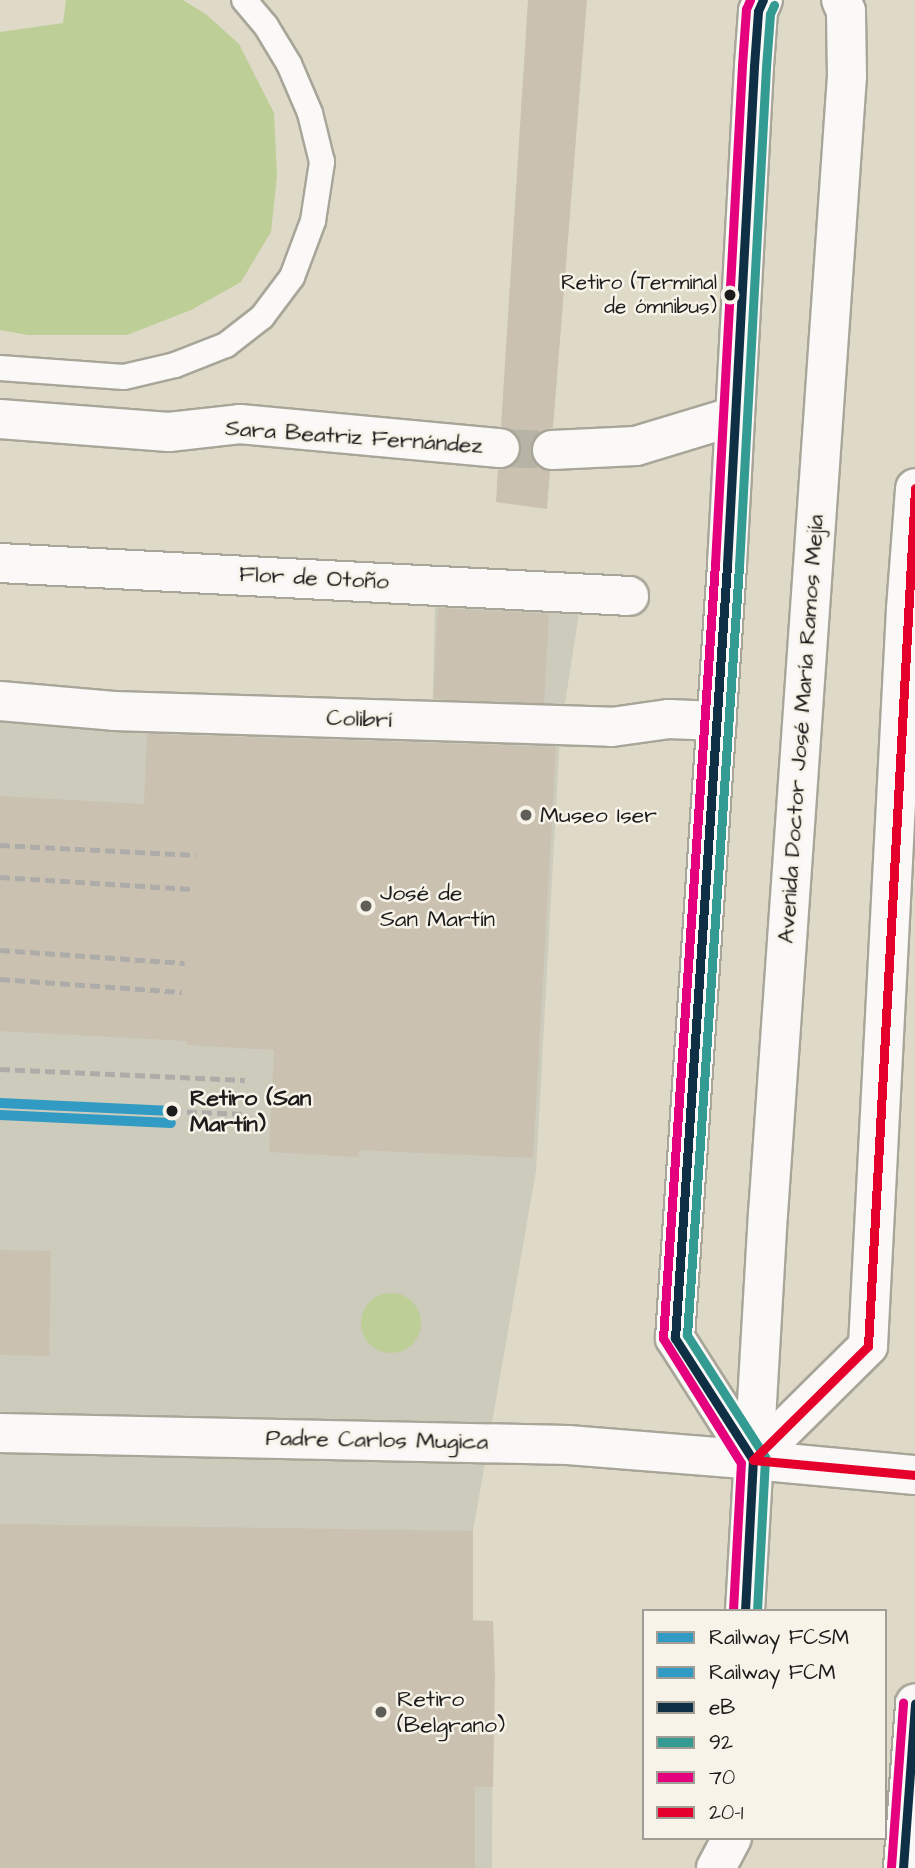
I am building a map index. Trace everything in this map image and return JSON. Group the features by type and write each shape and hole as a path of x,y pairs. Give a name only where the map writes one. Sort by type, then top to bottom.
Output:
{"main road":[{"path":"763,0 758,11 754,66 717,721 675,1338 753,1460 868,1346 914,504"},
{"name":"Avenida Doctor José María Ramos Mejía","path":"745,1609 847,77 846,11 841,0"},
{"path":"552,450 636,446 735,416"},
{"name":"Sara Beatriz Fernández","path":"0,419 169,432 240,424 500,448"},
{"name":"Flor de Otoño","path":"0,563 629,596"},
{"name":"Colibrí","path":"0,701 114,711 598,726 669,719 717,721"},
{"name":"Padre Carlos Mugica","path":"0,1433 568,1445 915,1475"},
{"path":"903,1868 915,1703"},
{"path":"716,1868 731,1840"},
{"path":"740,1840 748,1868"}],"lane":[{"path":"0,368 124,377 175,365 226,345 262,317 292,277 313,220 322,162 310,113 289,64 266,26 244,0"}],"shaded area":[{"path":"435,599 580,607 560,735 536,1171 473,1531 473,1620 493,1621 492,1868 0,1868 0,710 432,731"}],"green space":[{"path":"66,0 183,0 207,15 239,44 274,113 277,176 271,232 241,282 191,310 127,335 28,335 0,330 0,32 63,23"},
{"path":"391,1293 408,1298 416,1306 421,1323 416,1340 408,1348 391,1353 374,1348 366,1340 361,1323 366,1306 374,1298"}],"building":[{"path":"528,0 587,0 553,428 540,432 533,439 530,450 534,462 550,471 547,509 496,502 498,470 508,468 517,461 522,449 520,438 513,431 501,426"},
{"path":"438,608 549,614 544,705 433,699"},
{"path":"147,734 556,747 533,1158 359,1150 358,1157 269,1152 274,1050 187,1045 187,1041 0,1031 0,796 144,804"},
{"path":"0,1250 51,1251 49,1356 0,1355"},
{"path":"0,1524 473,1531 473,1621 493,1621 495,1675 493,1787 475,1787 475,1868 0,1868"}],"tunnel":[{"path":"500,448 552,450"}],"railway":[{"path":"0,845 196,855"},
{"path":"0,877 191,889"},
{"path":"0,950 185,963"},
{"path":"0,979 182,992"},
{"path":"0,1069 245,1080"},
{"path":"172,1111 247,1114"}],"rail line":[{"name":"FCSM","path":"0,1103 172,1111"},
{"name":"FCM","path":"0,1115 171,1123"}],"transit line":[{"name":"70","path":"733,1609 741,1463 663,1338 715,564 742,65 746,9 750,0"},
{"name":"eB","path":"745,1609 753,1460 675,1338 727,565 754,66 758,11 763,0"},
{"name":"92","path":"757,1609 765,1457 687,1335 739,566 766,67 770,14 774,5"},
{"name":"20-1","path":"753,1460 868,1346 915,488"},
{"name":"20-1","path":"753,1460 915,1475"},
{"name":"70","path":"891,1867 903,1702"},
{"name":"eB","path":"903,1868 915,1703"}],"place":[{"name":"Retiro (Terminal de ómnibus)","path":"730,295"},
{"name":"Museo Iser","path":"526,815"},
{"name":"José de San Martín","path":"366,906"},
{"name":"Retiro (San Martín)","path":"172,1111"},
{"name":"Retiro (Belgrano)","path":"381,1712"}]}
